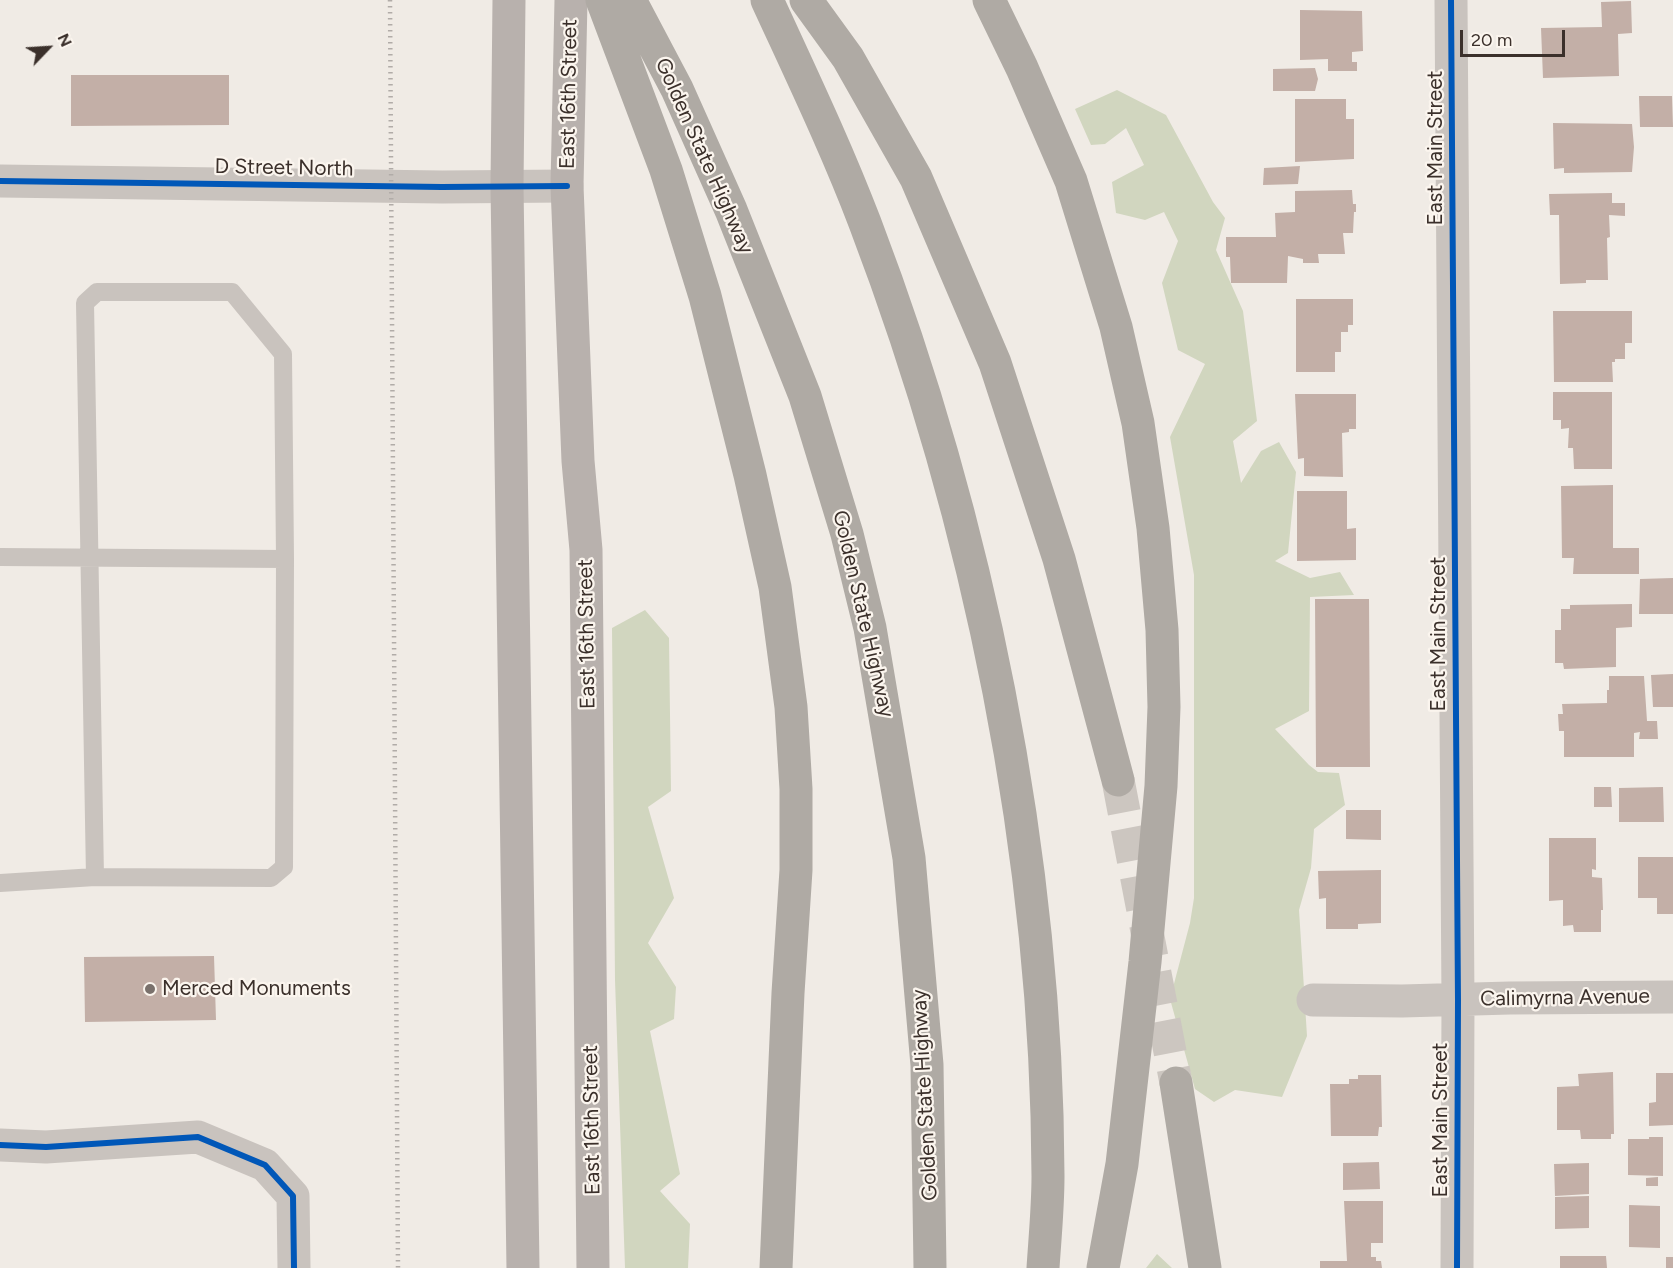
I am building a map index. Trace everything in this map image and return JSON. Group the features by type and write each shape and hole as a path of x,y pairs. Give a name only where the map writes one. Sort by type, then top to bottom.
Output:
{"highway":[{"path":"602,0 666,170 705,296 750,475 775,587 791,707 796,789 796,870 788,993 776,1268"},
{"name":"Golden State Highway","path":"630,0 677,89 731,210 804,396 848,534 870,628 909,858 927,1065 930,1268"},
{"path":"767,0 848,181 905,335 952,490 1002,704 1025,856 1046,1068 1048,1179 1043,1268"},
{"path":"806,0 848,58 916,178 995,363 1059,559 1118,780"},
{"path":"989,0 1022,68 1071,181 1099,271 1116,327 1138,423 1154,540 1162,630 1164,707 1161,786 1145,962 1122,1164 1103,1268"},
{"path":"1176,1083 1205,1268"}],"main road":[{"path":"509,0 507,186 523,1268"},
{"name":"East 16th Street","path":"571,0 567,186 578,461 586,550 593,1268"}],"street":[{"name":"East Main Street","path":"1451,0 1458,1000 1457,1268"},
{"name":"D Street North","path":"0,181 442,187 567,186"},
{"name":"Calimyrna Avenue","path":"1313,1000 1402,1002 1673,997"},
{"path":"0,1145 46,1147 198,1137 265,1165 293,1196 294,1268"}],"lane":[{"path":"0,883 95,877 271,878 284,867 283,354 232,292 97,292 86,303 88,558 95,877"},
{"path":"0,557 285,559"}],"green space":[{"path":"1117,90 1166,115 1213,202 1225,218 1216,250 1243,311 1257,421 1233,441 1241,483 1261,451 1279,442 1296,472 1288,553 1275,561 1310,578 1340,572 1354,595 1310,597 1309,711 1275,729 1318,772 1339,773 1345,805 1314,829 1311,868 1299,910 1307,1036 1282,1097 1235,1090 1214,1102 1195,1089 1170,999 1190,923 1194,898 1194,575 1170,437 1205,364 1178,350 1162,283 1178,241 1164,212 1145,220 1116,213 1112,182 1144,165 1126,128 1105,144 1091,145 1075,109"},
{"path":"645,610 669,638 671,791 648,807 674,898 648,943 676,987 674,1019 650,1031 680,1174 660,1191 690,1224 688,1268 625,1268 615,980 612,628"},
{"path":"1157,1254 1172,1268 1146,1268"}],"building":[{"path":"1631,1 1632,33 1618,34 1619,76 1543,78 1541,28 1602,27 1601,2"},
{"path":"1300,10 1362,11 1363,51 1352,52 1352,62 1357,62 1357,71 1328,71 1328,59 1300,60"},
{"path":"1315,68 1318,79 1315,91 1273,91 1273,69"},
{"path":"71,75 229,75 229,125 71,126"},
{"path":"1639,96 1672,96 1673,127 1640,127"},
{"path":"1295,99 1346,99 1346,119 1354,119 1354,159 1295,162"},
{"path":"1553,123 1632,124 1634,147 1632,172 1564,173 1564,168 1554,169"},
{"path":"1300,166 1298,184 1263,185 1264,168"},
{"path":"1352,190 1356,212 1354,212 1353,233 1343,233 1345,254 1318,254 1319,263 1303,263 1303,259 1288,256 1287,283 1231,283 1230,257 1226,257 1226,237 1276,237 1275,213 1295,212 1295,191"},
{"path":"1612,193 1612,203 1625,203 1625,216 1609,215 1608,280 1586,280 1586,283 1560,284 1559,215 1550,215 1549,194"},
{"path":"1296,299 1353,299 1353,325 1348,325 1348,332 1341,332 1341,352 1335,352 1335,372 1296,372"},
{"path":"1553,311 1632,311 1632,343 1625,343 1625,359 1615,359 1615,362 1612,362 1613,382 1554,382"},
{"path":"1553,392 1612,392 1612,469 1574,469 1573,448 1568,448 1569,428 1561,429 1561,420 1553,420"},
{"path":"1295,394 1356,394 1356,429 1349,429 1349,432 1342,433 1343,477 1304,476 1304,458 1298,459"},
{"path":"1613,485 1613,548 1639,548 1639,574 1573,574 1574,558 1562,558 1561,486"},
{"path":"1297,491 1347,491 1347,529 1356,528 1356,560 1297,561"},
{"path":"1673,578 1673,614 1639,614 1640,579"},
{"path":"1315,599 1369,599 1370,767 1316,767"},
{"path":"1632,604 1632,627 1616,628 1616,667 1564,669 1563,663 1555,663 1555,630 1561,630 1561,609 1570,609 1570,605"},
{"path":"1673,674 1673,707 1653,707 1651,675"},
{"path":"1609,676 1644,676 1647,721 1657,721 1658,739 1639,739 1640,732 1634,733 1634,757 1564,757 1564,731 1559,731 1558,714 1563,714 1562,704 1607,703"},
{"path":"1594,787 1611,787 1612,807 1594,807"},
{"path":"1663,787 1664,822 1619,822 1619,788"},
{"path":"1346,810 1381,810 1381,840 1346,839"},
{"path":"1549,838 1596,838 1596,870 1592,869 1592,877 1602,878 1601,932 1574,932 1573,925 1563,926 1563,900 1549,901"},
{"path":"1638,857 1673,857 1673,914 1657,914 1657,898 1638,898"},
{"path":"1381,870 1381,923 1358,924 1358,929 1326,929 1326,898 1319,899 1318,871"},
{"name":"Merced Monuments","path":"214,956 216,1020 85,1022 84,957"},
{"path":"1613,1072 1614,1134 1611,1134 1611,1139 1581,1139 1580,1130 1557,1130 1557,1087 1579,1086 1578,1074"},
{"path":"1656,1073 1673,1073 1673,1125 1649,1126 1649,1103 1656,1102"},
{"path":"1358,1075 1381,1075 1382,1127 1379,1127 1378,1136 1331,1136 1330,1084 1349,1084 1349,1079 1358,1079"},
{"path":"1649,1137 1663,1137 1663,1176 1628,1175 1628,1139 1649,1139"},
{"path":"1379,1162 1380,1189 1343,1190 1343,1163"},
{"path":"1589,1163 1589,1194 1555,1196 1554,1164"},
{"path":"1658,1177 1658,1186 1646,1186 1646,1178"},
{"path":"1589,1196 1589,1228 1555,1229 1555,1197"},
{"path":"1344,1201 1383,1201 1383,1243 1371,1243 1371,1257 1376,1257 1376,1261 1381,1261 1382,1268 1320,1268 1320,1261 1347,1261"},
{"path":"1629,1205 1660,1206 1660,1248 1629,1247"},
{"path":"1560,1256 1606,1256 1607,1268 1560,1268"},
{"path":"1666,1257 1673,1257 1673,1268 1666,1268"}],"tunnel":[{"path":"1118,780 1176,1083"}],"railway":[{"path":"390,0 398,1268"}],"cycle path":[{"path":"1451,0 1458,1000 1457,1268"},
{"path":"0,181 442,187 567,186"},
{"path":"0,1145 46,1147 198,1137 265,1165 293,1196 294,1268"}],"place":[{"name":"Merced Monuments","path":"150,989"}]}
